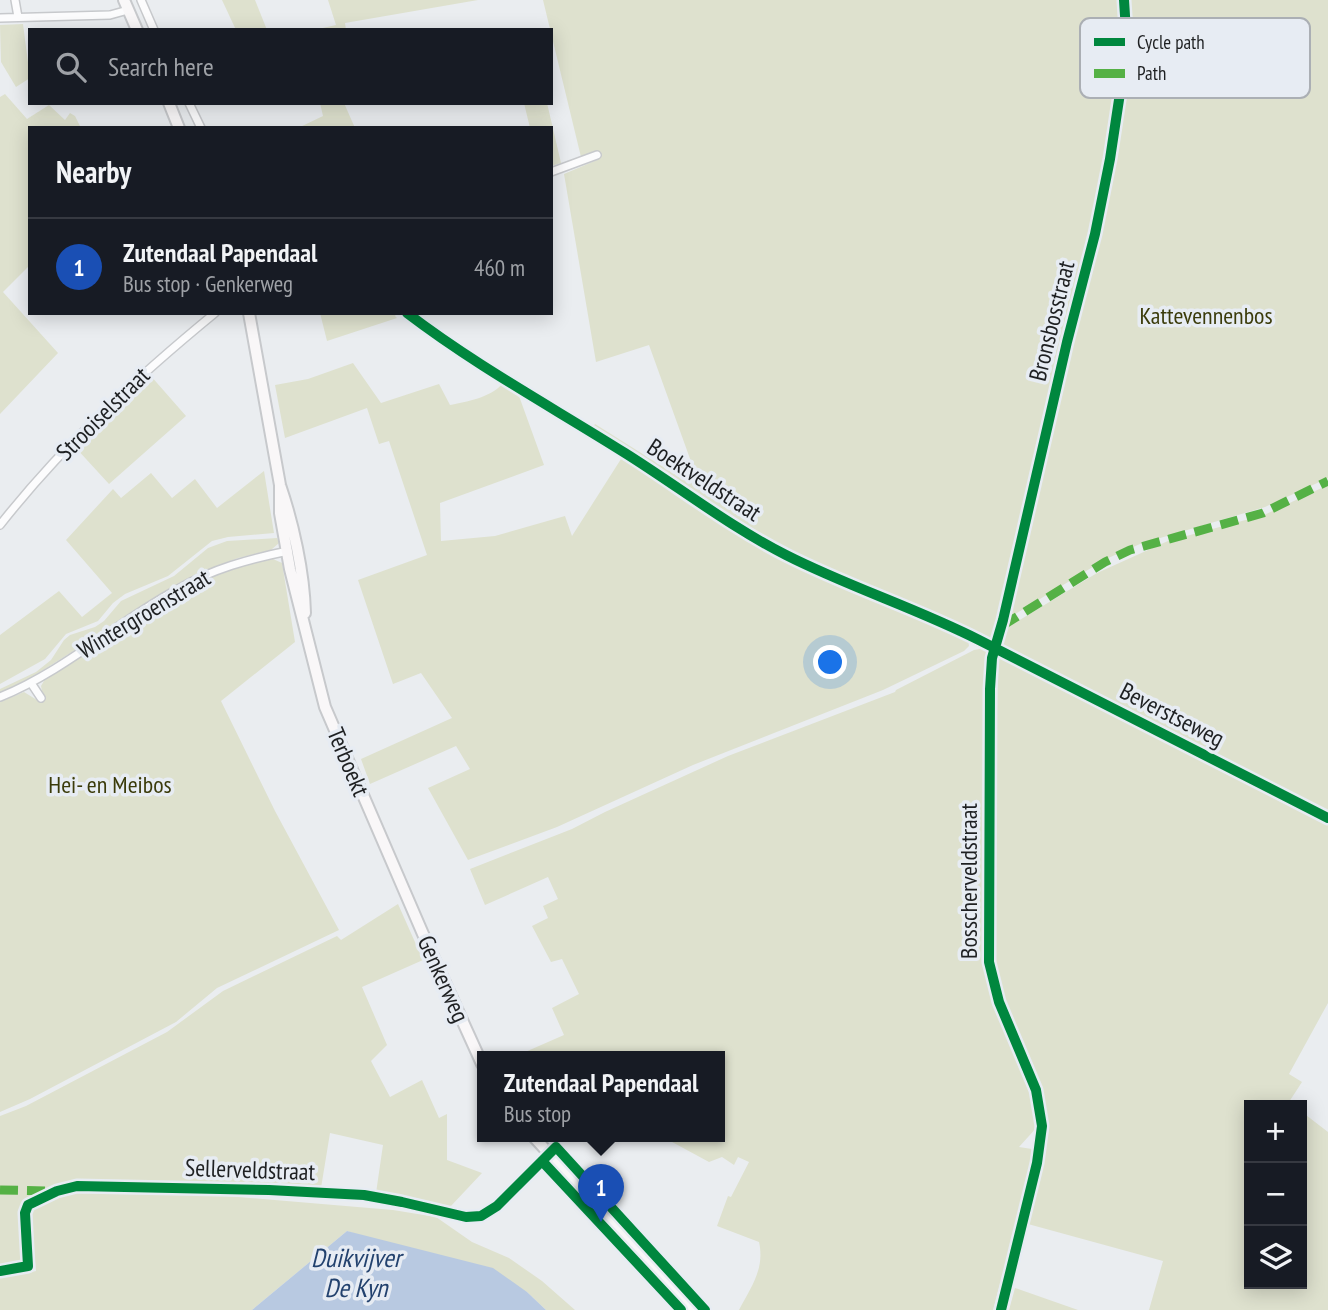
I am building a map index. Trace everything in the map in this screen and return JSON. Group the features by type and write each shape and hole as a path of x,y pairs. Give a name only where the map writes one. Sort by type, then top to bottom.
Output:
{"main road":[{"path":"126,5 136,28"},
{"path":"170,105 179,126"},
{"name":"Terboekt","path":"249,315 280,485 280,513 291,550 298,604 325,707 405,893"},
{"name":"Genkerweg","path":"405,893 477,1052"},
{"path":"536,1142 545,1157 692,1310"}],"street":[{"path":"15,0 18,17"},
{"path":"141,0 153,28"},
{"path":"0,18 110,15 126,5"},
{"path":"190,105 200,126"},
{"path":"553,171 597,155"},
{"name":"Strooiselstraat","path":"0,525 46,471 111,403 213,315"},
{"name":"Boektveldstraat","path":"410,315 451,344 639,462 711,513 755,539 823,573 919,611 996,649"},
{"name":"Wintergroenstraat","path":"0,697 31,684 177,589 211,572 291,550"},
{"path":"996,649 1003,620"},
{"name":"Beverstseweg","path":"996,649 1328,818"},
{"name":"Bosscherveldstraat","path":"996,649 992,658 990,689 989,962 999,1002 1036,1090 1042,1126 1037,1163 1000,1310"},
{"path":"31,684 41,698"},
{"name":"Sellerveldstraat","path":"0,1271 28,1266 24,1213 28,1205 68,1188 269,1190 364,1195 466,1217 481,1216 497,1206 545,1157"}],"green space":[{"path":"222,0 255,0 266,28 235,28"},
{"path":"328,0 478,0 345,23 346,28 323,28 336,25"},
{"path":"543,0 1121,0 1121,18 1080,18 1080,98 1114,98 1092,226 1042,428 996,642 992,643 918,607 813,564 762,538 718,513 592,429 595,424 684,480 693,467 649,345 596,362 564,174 597,160 594,151 581,157 553,41 553,28 550,28"},
{"name":"Kattevennenbos","path":"1128,0 1328,0 1328,478 1265,507 1140,544 1106,559 1007,619 1055,411 1101,237 1126,98 1310,98 1310,18 1128,18"},
{"path":"23,24 28,79 16,87 1,62 0,25"},
{"path":"5,94 27,119 49,105 65,120 70,113 75,116 80,126 28,126 28,267 3,292 58,353 0,414 0,97"},
{"path":"320,105 345,105 354,126 302,126 323,116"},
{"path":"524,105 547,105 552,126 530,126"},
{"path":"553,129 561,163 553,165"},
{"path":"320,315 396,315 397,318 327,341"},
{"path":"353,363 381,403 439,384 450,405 485,396 501,385 496,380 498,378 546,408 545,411 519,396 544,465 440,503 441,541 495,536 565,516 572,536 621,459 778,555 825,578 948,629 968,639 969,646 964,651 883,690 693,765 557,827 468,860 428,788 470,769 456,746 370,784 361,759 452,718 421,673 393,684 358,580 427,555 389,441 379,444 367,408 285,438 275,385 308,379"},
{"path":"150,375 186,416 109,484 75,447 113,406"},
{"path":"264,471 274,533 212,541 168,576 125,594 113,603 98,621 66,634 45,659 0,684 0,635 59,591 82,617 112,593 66,540 113,489 121,498 151,473 172,498 195,479 217,508"},
{"path":"1328,485 1328,1003 1289,1074 1302,1082 1290,1100 1244,1100 1244,1289 1307,1289 1307,1116 1328,1132 1328,1310 1149,1310 1163,1261 1017,1221 993,1310 739,1310 758,1269 759,1242 717,1226 728,1196 731,1197 749,1162 738,1157 734,1165 722,1157 709,1162 672,1142 725,1142 725,1051 527,1051 564,1035 552,1008 579,994 562,959 551,962 532,926 548,918 543,906 558,899 548,877 485,905 470,869 572,829 728,756 895,692 974,650 985,648 991,654 987,698 984,958 989,986 1032,1092 1038,1126 1019,1147 1045,1151 1045,1111 992,962 998,661 1005,629 1097,573 1168,541 1264,515"},
{"path":"277,538 279,543 271,550 238,558 194,575 29,679 0,693 0,689 36,672 51,660 70,635 95,627 104,621 121,601 174,576 208,548 227,541"},
{"name":"Hei- en Meibos","path":"273,559 282,563 295,642 221,701 275,811 339,930 217,988 176,1022 0,1112 0,702 24,692 37,700 43,696 41,686 45,679 173,596 229,569"},
{"path":"398,904 423,960 362,987 387,1045 371,1061 390,1097 422,1080 439,1118 447,1114 447,1160 482,1173 450,1207 376,1193 383,1145 330,1133 321,1188 56,1185 30,1199 20,1212 27,1273 36,1271 30,1216 42,1203 53,1198 71,1193 214,1195 393,1210 436,1217 472,1242 509,1258 542,1281 575,1310 546,1310 527,1292 347,1231 252,1310 0,1310 0,1116 26,1106 167,1032 223,991 337,936 341,940"},
{"path":"1015,1288 1078,1310 1009,1310"}],"water":[{"name":"Duikvijver De Kyn","path":"347,1231 493,1268 527,1292 546,1310 252,1310"}],"marked path":[{"path":"1002,626 1105,562 1130,550 1263,513 1328,481"},
{"path":"0,1190 50,1191"}],"cycle path":[{"name":"Bronsbosstraat","path":"1124,0 1125,18"},
{"name":"Bronsbosstraat","path":"1001,1310 1037,1163 1042,1126 1036,1090 999,1002 989,962 992,658 1095,234 1119,98"},
{"path":"410,315 487,368 765,544 810,567 979,640 1328,818"},
{"path":"0,1271 28,1266 25,1213 28,1205 57,1191 77,1186 364,1195 466,1217 481,1216 497,1206 556,1147 705,1310"},
{"path":"542,1161 681,1310"}],"place":[{"name":"Zutendaal Papendaal","path":"601,1222"}]}
